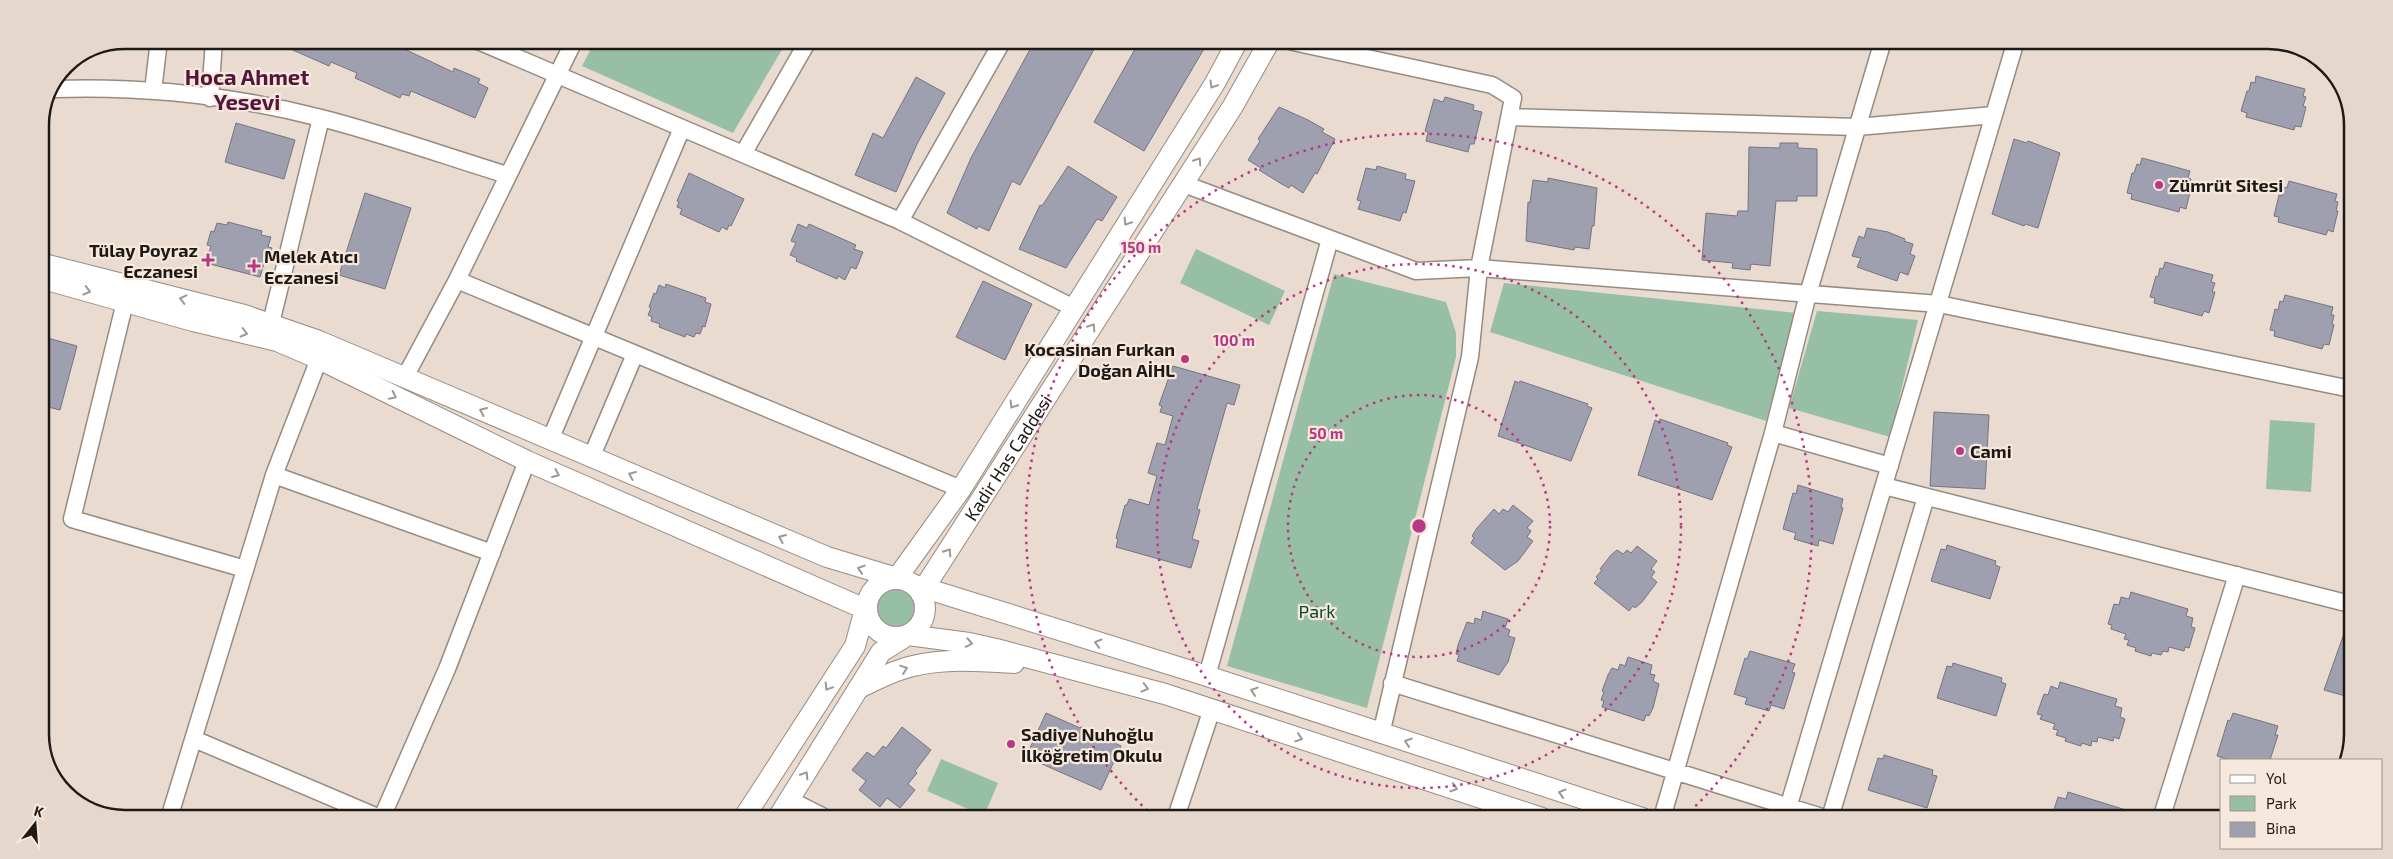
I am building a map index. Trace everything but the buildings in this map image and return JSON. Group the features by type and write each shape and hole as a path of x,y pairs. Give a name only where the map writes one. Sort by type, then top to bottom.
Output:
{"street":[{"path":"154,91 158,49"},
{"path":"210,98 213,49"},
{"path":"497,49 900,221 1074,308"},
{"path":"405,377 457,280 507,174 570,49"},
{"path":"743,154 803,49"},
{"path":"900,221 998,49"},
{"name":"Kadir Has Caddesi","path":"914,586 962,489 1215,83 1233,49"},
{"name":"Kadir Has Caddesi","path":"914,586 1184,184 1233,106 1265,49"},
{"path":"1325,49 1492,85 1513,98 1479,268 1470,357 1381,734"},
{"path":"1664,810 1773,433 1808,294 1880,49"},
{"path":"1788,810 2014,49"},
{"path":"59,89 154,91 210,98 321,118 507,174"},
{"path":"1510,117 1857,127 1994,115"},
{"path":"271,323 321,118"},
{"path":"550,440 682,128"},
{"path":"1184,184 1416,271 1479,268 1938,304 2344,388"},
{"path":"1207,676 1330,239"},
{"path":"49,265 271,323 527,461 865,609 873,627 880,633 898,637 908,635 968,643 1165,694 1518,810"},
{"path":"457,280 962,489"},
{"path":"49,281 277,342 319,350 405,377 591,458 827,557 914,586 1207,676 1617,810"},
{"path":"125,302 72,519 244,569"},
{"path":"172,810 274,475 319,350"},
{"path":"591,458 635,354"},
{"path":"1773,433 1890,466"},
{"path":"385,810 447,669 527,461"},
{"path":"274,475 492,553"},
{"path":"1884,486 2344,602"},
{"path":"1832,810 1926,497"},
{"path":"2164,810 2237,575"},
{"path":"749,810 855,646 871,592 878,584 914,586"},
{"path":"785,808 878,657 886,648 908,635 922,622 925,612 914,586"},
{"path":"859,688 905,668 938,662 977,661 1063,667"},
{"path":"1392,683 1674,771 1781,810"},
{"path":"1178,810 1212,709"},
{"path":"194,739 361,810"}],"green space":[{"path":"591,49 782,49 733,133 582,66"},
{"path":"1196,249 1285,291 1269,325 1180,283"},
{"name":"Park","path":"1334,274 1446,302 1456,333 1456,357 1367,708 1227,666"},
{"path":"1504,283 1797,313 1766,421 1490,332"},
{"path":"1817,311 1918,320 1890,437 1789,408"},
{"path":"2270,420 2315,423 2311,492 2266,489"},
{"path":"896,585 908,589 914,595 918,607 914,619 908,625 896,629 884,625 878,619 874,607 878,595 884,589"},
{"path":"941,759 998,783 987,810 970,810 927,791"}],"place":[{"name":"Zümrüt Sitesi","path":"2159,185"},
{"name":"Tülay Poyraz Eczanesi","path":"208,260"},
{"name":"Melek Atıcı Eczanesi","path":"254,266"},
{"name":"Kocasinan Furkan Doğan AİHL","path":"1185,359"},
{"name":"Cami","path":"1960,451"},
{"name":"Sadiye Nuhoğlu İlköğretim Okulu","path":"1011,744"}],"district":[{"name":"Hoca Ahmet Yesevi","path":"247,88"}]}
